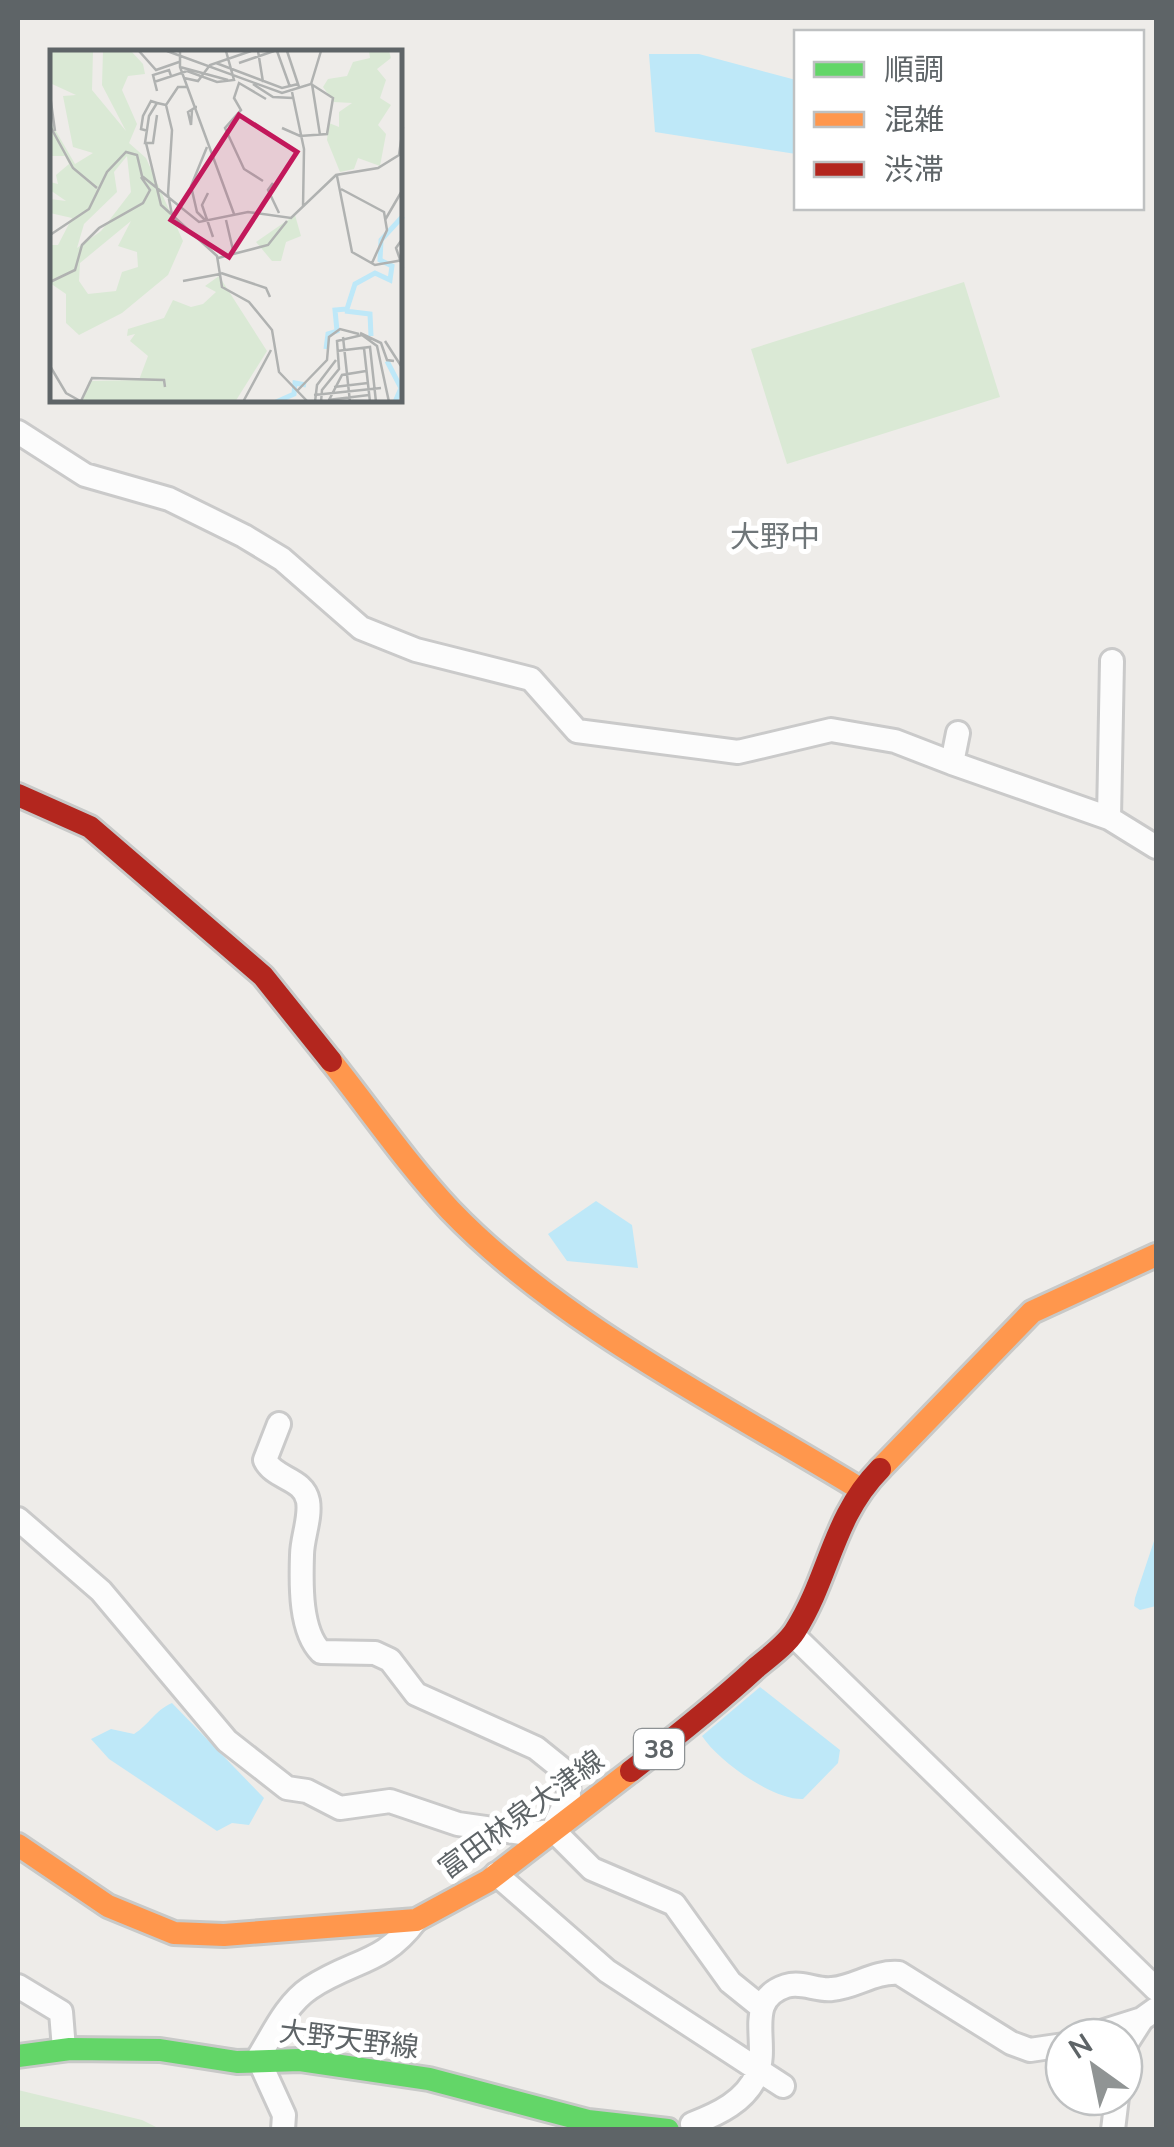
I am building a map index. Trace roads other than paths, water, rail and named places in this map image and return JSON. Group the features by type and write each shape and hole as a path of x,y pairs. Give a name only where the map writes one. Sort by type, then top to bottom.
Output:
{"main road":[{"path":"18,795 90,828 263,976 449,1210 502,1258 586,1321 860,1490"},
{"name":"富田林泉大津線","path":"18,1845 108,1906 174,1933 224,1936 416,1920 496,1874 715,1706 792,1635 810,1604 840,1522 860,1490 1032,1312 1156,1254"},
{"name":"大野天野線","path":"18,2056 64,2050 160,2050 238,2062 258,2058 409,2076 588,2121 668,2130"}],"street":[{"path":"18,432 84,475 169,498 257,544 282,559 361,628 416,650 531,679 576,731 738,752 831,730 895,741 1109,818 1156,847"},
{"path":"1109,818 1112,660"},
{"path":"952,763 958,734"},
{"path":"278,1424 265,1460 270,1470 300,1484 308,1500 302,1556 310,1641 321,1652 375,1652 390,1660 416,1694 536,1748 567,1773 569,1795 554,1830"},
{"path":"18,1520 101,1591 227,1742 287,1788 307,1790 340,1808 390,1800 458,1824 530,1834 554,1830"},
{"path":"792,1635 1156,1989"},
{"path":"554,1830 592,1869 674,1904 730,1982 761,2007"},
{"path":"496,1874 607,1970 783,2086"},
{"path":"283,2130 284,2115 258,2058 285,2014 308,1989 396,1946 416,1920"},
{"path":"692,2124 716,2115 748,2092 759,2071 761,2007 772,1993 788,1985 829,1990 884,1972 899,1973 1010,2043 1030,2050 1044,2048"},
{"path":"18,1986 61,2012 64,2050"}],"water":[{"path":"649,54 699,54 794,79 794,154 655,132"},
{"path":"596,1201 632,1225 638,1268 567,1261 548,1234"},
{"path":"1156,1535 1156,1606 1140,1610 1134,1606 1135,1598"},
{"path":"760,1687 840,1750 838,1763 803,1799 777,1793 748,1778 702,1736"},
{"path":"172,1703 264,1798 249,1825 232,1823 217,1831 109,1759 91,1739 111,1729 134,1734"}],"district":[{"name":"大野中","path":"775,537"}]}
